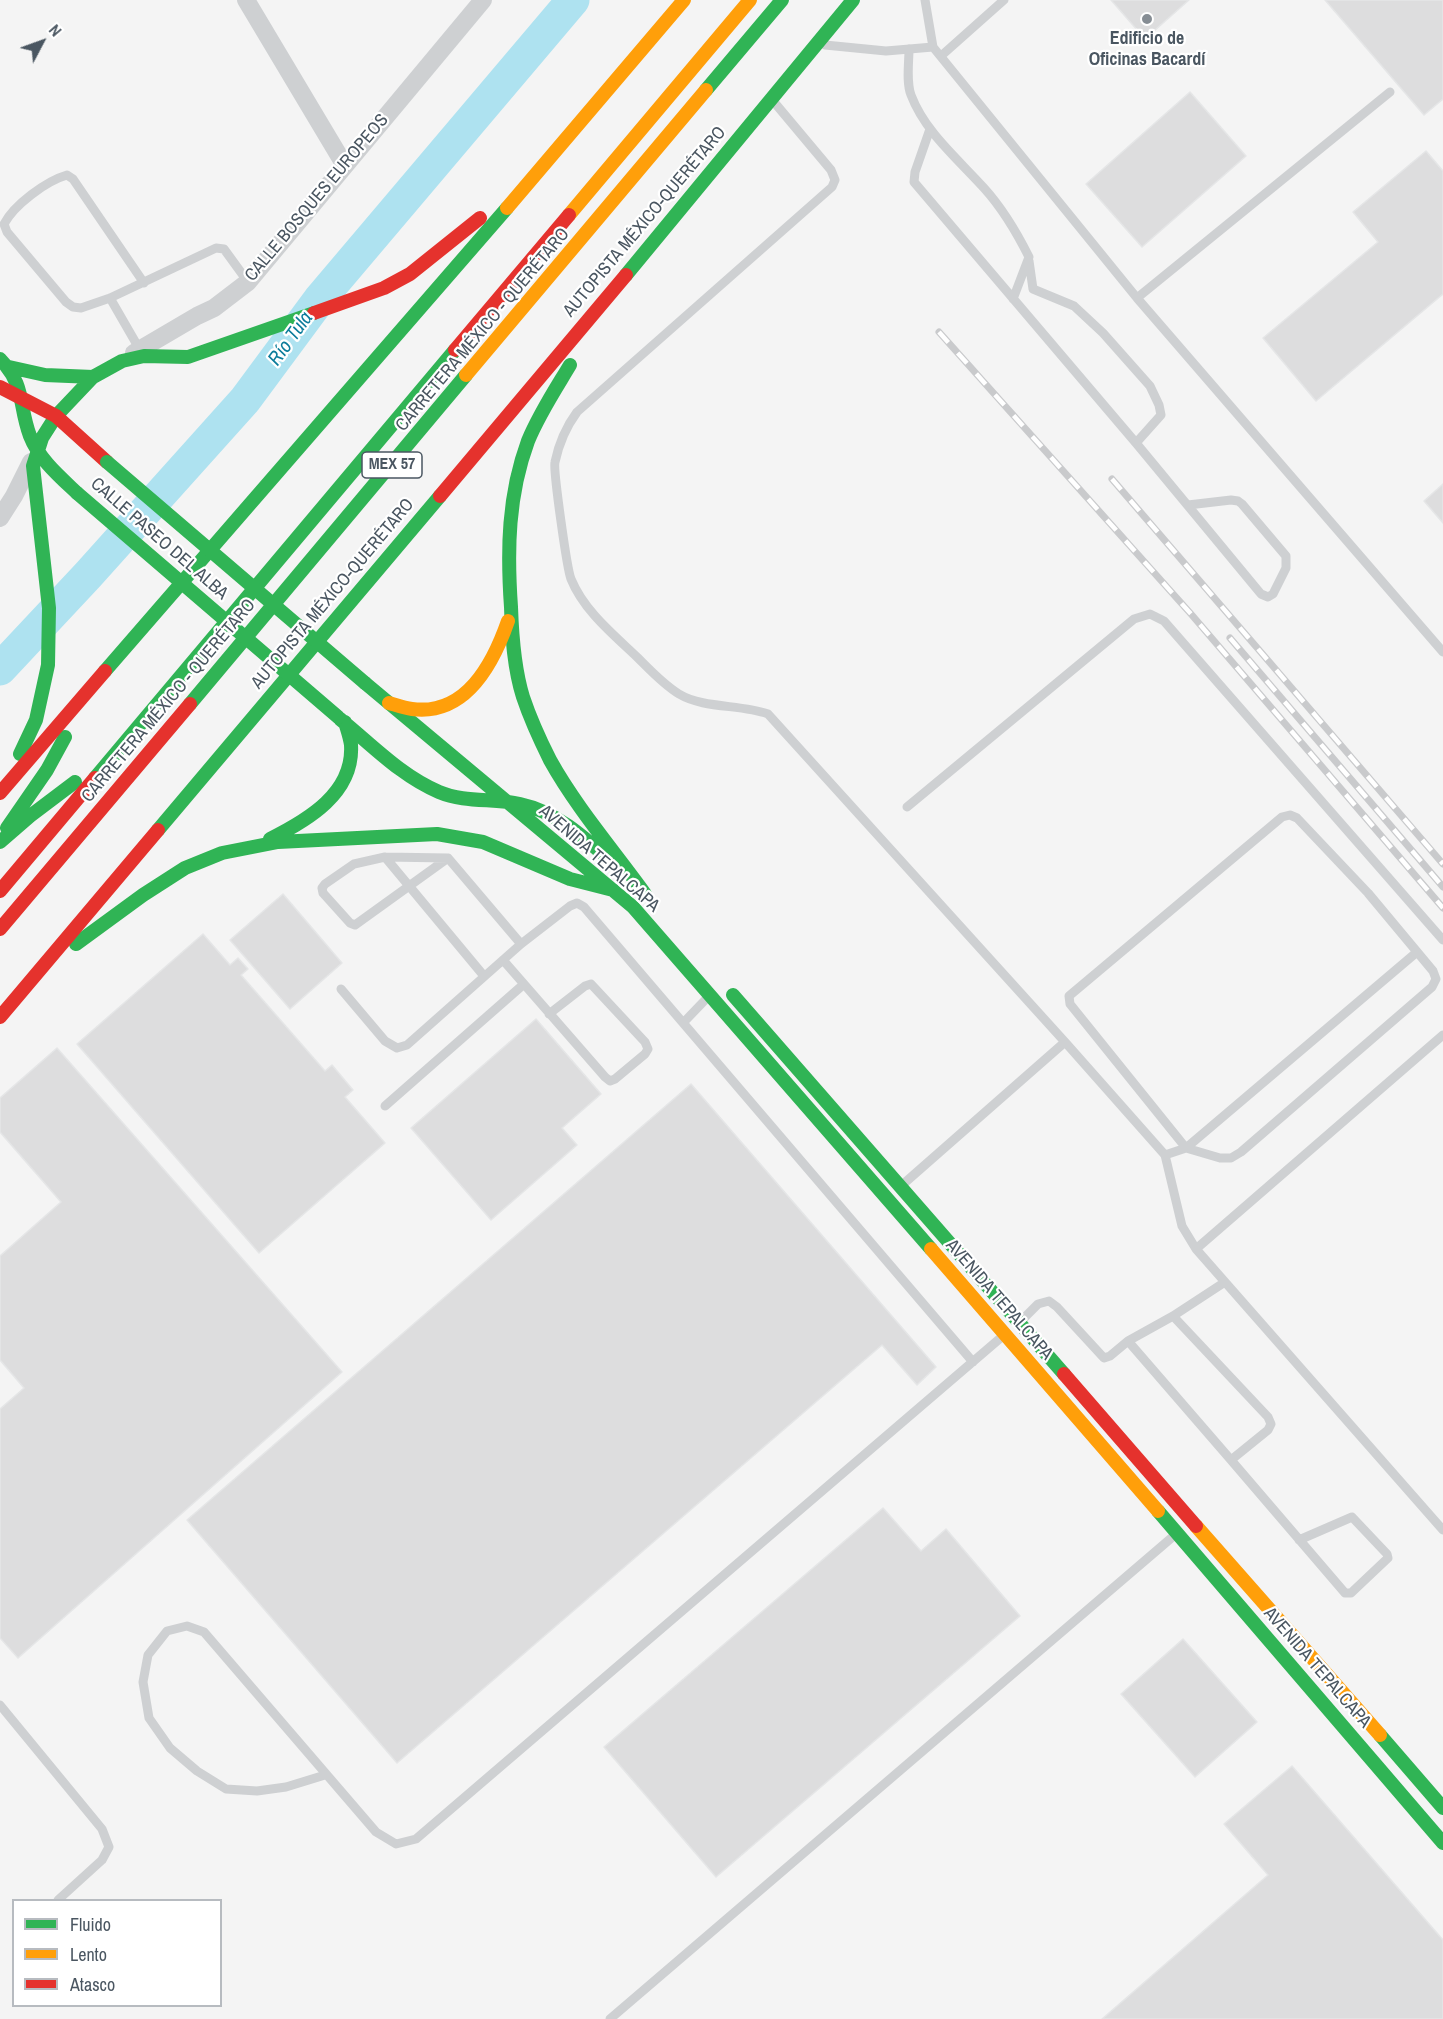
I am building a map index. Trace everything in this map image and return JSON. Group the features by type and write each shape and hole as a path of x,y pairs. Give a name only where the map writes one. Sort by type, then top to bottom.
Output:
{"main road":[{"path":"1,791 684,0"},
{"name":"CARRETERA MÉXICO - QUERÉTARO","path":"0,891 750,0"},
{"name":"CARRETERA MÉXICO - QUERÉTARO","path":"0,929 782,0"},
{"name":"AUTOPISTA MÉXICO-QUERÉTARO","path":"0,1017 853,0"},
{"path":"1,791 36,720 48,665 49,608 44,547 33,465 42,438 56,416 93,377 122,361 144,356 188,357 370,294 410,274 543,166"},
{"path":"389,703 414,710 427,710 449,704 467,693 486,671 495,656 511,604 508,561 512,500 528,442 539,416 579,353 631,284 657,236"},
{"path":"4,363 45,375 93,377"},
{"name":"CALLE PASEO DEL ALBA","path":"4,363 19,383 27,425 37,449 55,472 341,720"},
{"name":"CALLE PASEO DEL ALBA","path":"0,387 56,416 365,683"},
{"name":"AVENIDA TEPALCAPA","path":"341,720 407,774 434,789 465,800 507,802 538,810 566,825 602,853 649,899 563,781 539,736 518,676 511,628 511,604"},
{"name":"AVENIDA TEPALCAPA","path":"365,683 633,907 1005,1334 1443,1843"},
{"path":"0,838 47,770 88,691"},
{"path":"38,972 150,890 186,867 219,854 262,842 298,824 314,813 340,789 348,773 352,753 349,732 341,720"},
{"path":"0,842 58,794 107,762"},
{"path":"262,842 437,834 460,837 500,848 570,879 613,891"},
{"name":"AVENIDA TEPALCAPA","path":"722,983 1443,1808"}],"street":[{"path":"246,0 344,164"},
{"name":"CALLE BOSQUES EUROPEOS","path":"122,361 196,316 214,308 248,282 483,0"},
{"path":"0,518 14,496 37,449"}],"lane":[{"path":"925,0 933,47 1137,298 1443,652"},
{"path":"941,56 1004,0"},
{"path":"816,45 886,51 933,47"},
{"path":"909,49 910,92 930,129 986,190 1015,229 1029,257 1033,289 1074,306 1103,333 1150,386 1161,415 1136,443"},
{"path":"1137,298 1390,92"},
{"path":"771,99 831,170 835,180 832,187 577,412 566,428 554,464 571,578 584,602 601,622 666,685 694,700 757,710 768,714 1165,1155 1182,1226 1196,1249 1443,1530"},
{"path":"930,129 915,172 914,182 1261,594 1268,597 1273,594 1286,568 1286,556 1242,504 1231,500 1188,505"},
{"path":"144,283 73,179 67,175 58,177 36,191 8,216 4,224 7,232 66,302 74,308 81,308 110,298 144,283 216,248 224,249 248,282"},
{"path":"1013,299 1029,257"},
{"path":"110,298 140,350"},
{"path":"907,807 1134,619 1150,614 1164,621 1443,940"},
{"path":"1290,815 1297,818 1368,893 1417,952 1433,971 1436,979 1432,987 1231,1158 1220,1158 1186,1148 1070,1004 1069,996 1282,817 1290,815"},
{"path":"385,857 484,976"},
{"path":"448,858 355,925 350,923 323,893 322,888 325,884 354,864 385,857 448,858 522,944"},
{"path":"341,989 385,1041 397,1048 407,1045 484,976 570,906 577,903 585,907 973,1362"},
{"path":"1165,1155 1186,1148 1417,952"},
{"path":"503,960 549,1014 610,1081 645,1054 648,1048 591,984 585,986 549,1014"},
{"path":"385,1106 524,984"},
{"path":"683,1023 710,995"},
{"path":"1196,1249 1443,1035"},
{"path":"900,1186 1065,1042"},
{"path":"325,1775 286,1787 257,1791 226,1789 197,1771 170,1748 149,1718 143,1682 148,1655 167,1631 187,1626 204,1632 376,1832 396,1844 416,1839 1019,1323 1038,1304 1049,1301 1057,1307 1104,1358 1225,1282"},
{"path":"1173,1316 1269,1417 1271,1424 1268,1430 1231,1460"},
{"path":"1128,1341 1231,1460 1299,1540 1345,1593 1349,1594 1388,1558 1387,1554 1352,1517 1299,1540"},
{"path":"610,2019 1191,1520"},
{"path":"0,1705 102,1829 109,1847 102,1860 59,1899"}],"building":[{"name":"Edificio de Oficinas Bacardí","path":"1111,0 1189,0 1145,39"},
{"path":"1325,0 1443,0 1443,99 1424,115"},
{"path":"1190,92 1246,156 1142,247 1086,184"},
{"path":"1426,151 1443,171 1443,294 1316,401 1263,338 1378,242 1353,212"},
{"path":"1443,484 1443,523 1424,501"},
{"path":"283,894 342,963 290,1009 230,940"},
{"path":"203,934 230,965 238,958 248,969 241,975 325,1071 332,1065 353,1090 345,1097 385,1143 259,1253 77,1044"},
{"path":"536,1019 601,1094 562,1128 577,1145 491,1220 411,1128"},
{"path":"57,1048 342,1372 18,1658 0,1638 0,1409 24,1388 0,1360 0,1256 61,1202 0,1132 0,1098"},
{"path":"691,1084 936,1367 917,1385 882,1345 397,1763 187,1520"},
{"path":"883,1508 921,1551 946,1529 1020,1616 716,1877 604,1747"},
{"path":"1183,1639 1257,1722 1195,1777 1121,1694"},
{"path":"1292,1766 1443,1940 1443,2019 1102,2019 1268,1875 1224,1824"}],"waterway":[{"name":"Río Tula","path":"0,669 245,400 319,300 573,0"}],"railway":[{"path":"939,332 1191,614 1443,908"},
{"path":"1112,479 1443,864"},
{"path":"1230,638 1443,887"}],"traffic: fast":[{"path":"706,90 782,0"},
{"path":"626,275 853,0"},
{"path":"105,671 507,208"},
{"path":"20,754 36,720 48,665 49,608 33,466 42,438 56,416 93,377 122,361 144,356 188,357 314,313"},
{"path":"95,778 455,350"},
{"path":"0,359 18,387 26,425 34,444 50,467 77,493"},
{"path":"570,365 532,431 516,482 509,544 512,630 516,664 526,705 550,760 583,812 645,894"},
{"path":"9,367 45,375 93,377"},
{"path":"190,704 466,375"},
{"path":"107,462 365,683"},
{"path":"77,493 338,717"},
{"path":"158,830 440,496"},
{"path":"365,683 633,907 931,1249"},
{"path":"340,719 387,759 425,785 459,798 510,802 547,813 571,828 615,865"},
{"path":"270,839 313,814 337,791 350,762 351,745 345,722"},
{"path":"7,828 47,770 65,737"},
{"path":"0,842 75,782"},
{"path":"76,944 143,895 185,868 222,853 278,842 437,834 483,842 570,879 613,890"},
{"path":"733,995 1064,1374"},
{"path":"1158,1511 1443,1843"},
{"path":"1380,1735 1443,1808"}],"traffic: slow":[{"path":"507,208 684,0"},
{"path":"569,215 750,0"},
{"path":"466,375 706,90"},
{"path":"389,703 412,709 431,709 448,704 462,696 485,670 508,621"},
{"path":"931,1249 1158,1511"},
{"path":"1196,1526 1380,1735"}],"traffic: jam":[{"path":"455,350 569,215"},
{"path":"314,313 384,288 410,274 480,218"},
{"path":"440,496 626,275"},
{"path":"0,387 56,416 107,462"},
{"path":"0,793 105,671"},
{"path":"0,929 190,704"},
{"path":"0,891 95,778"},
{"path":"0,1017 158,830"},
{"path":"1064,1374 1196,1526"}],"place":[{"name":"Edificio de Oficinas Bacardí","path":"1147,19"}]}
